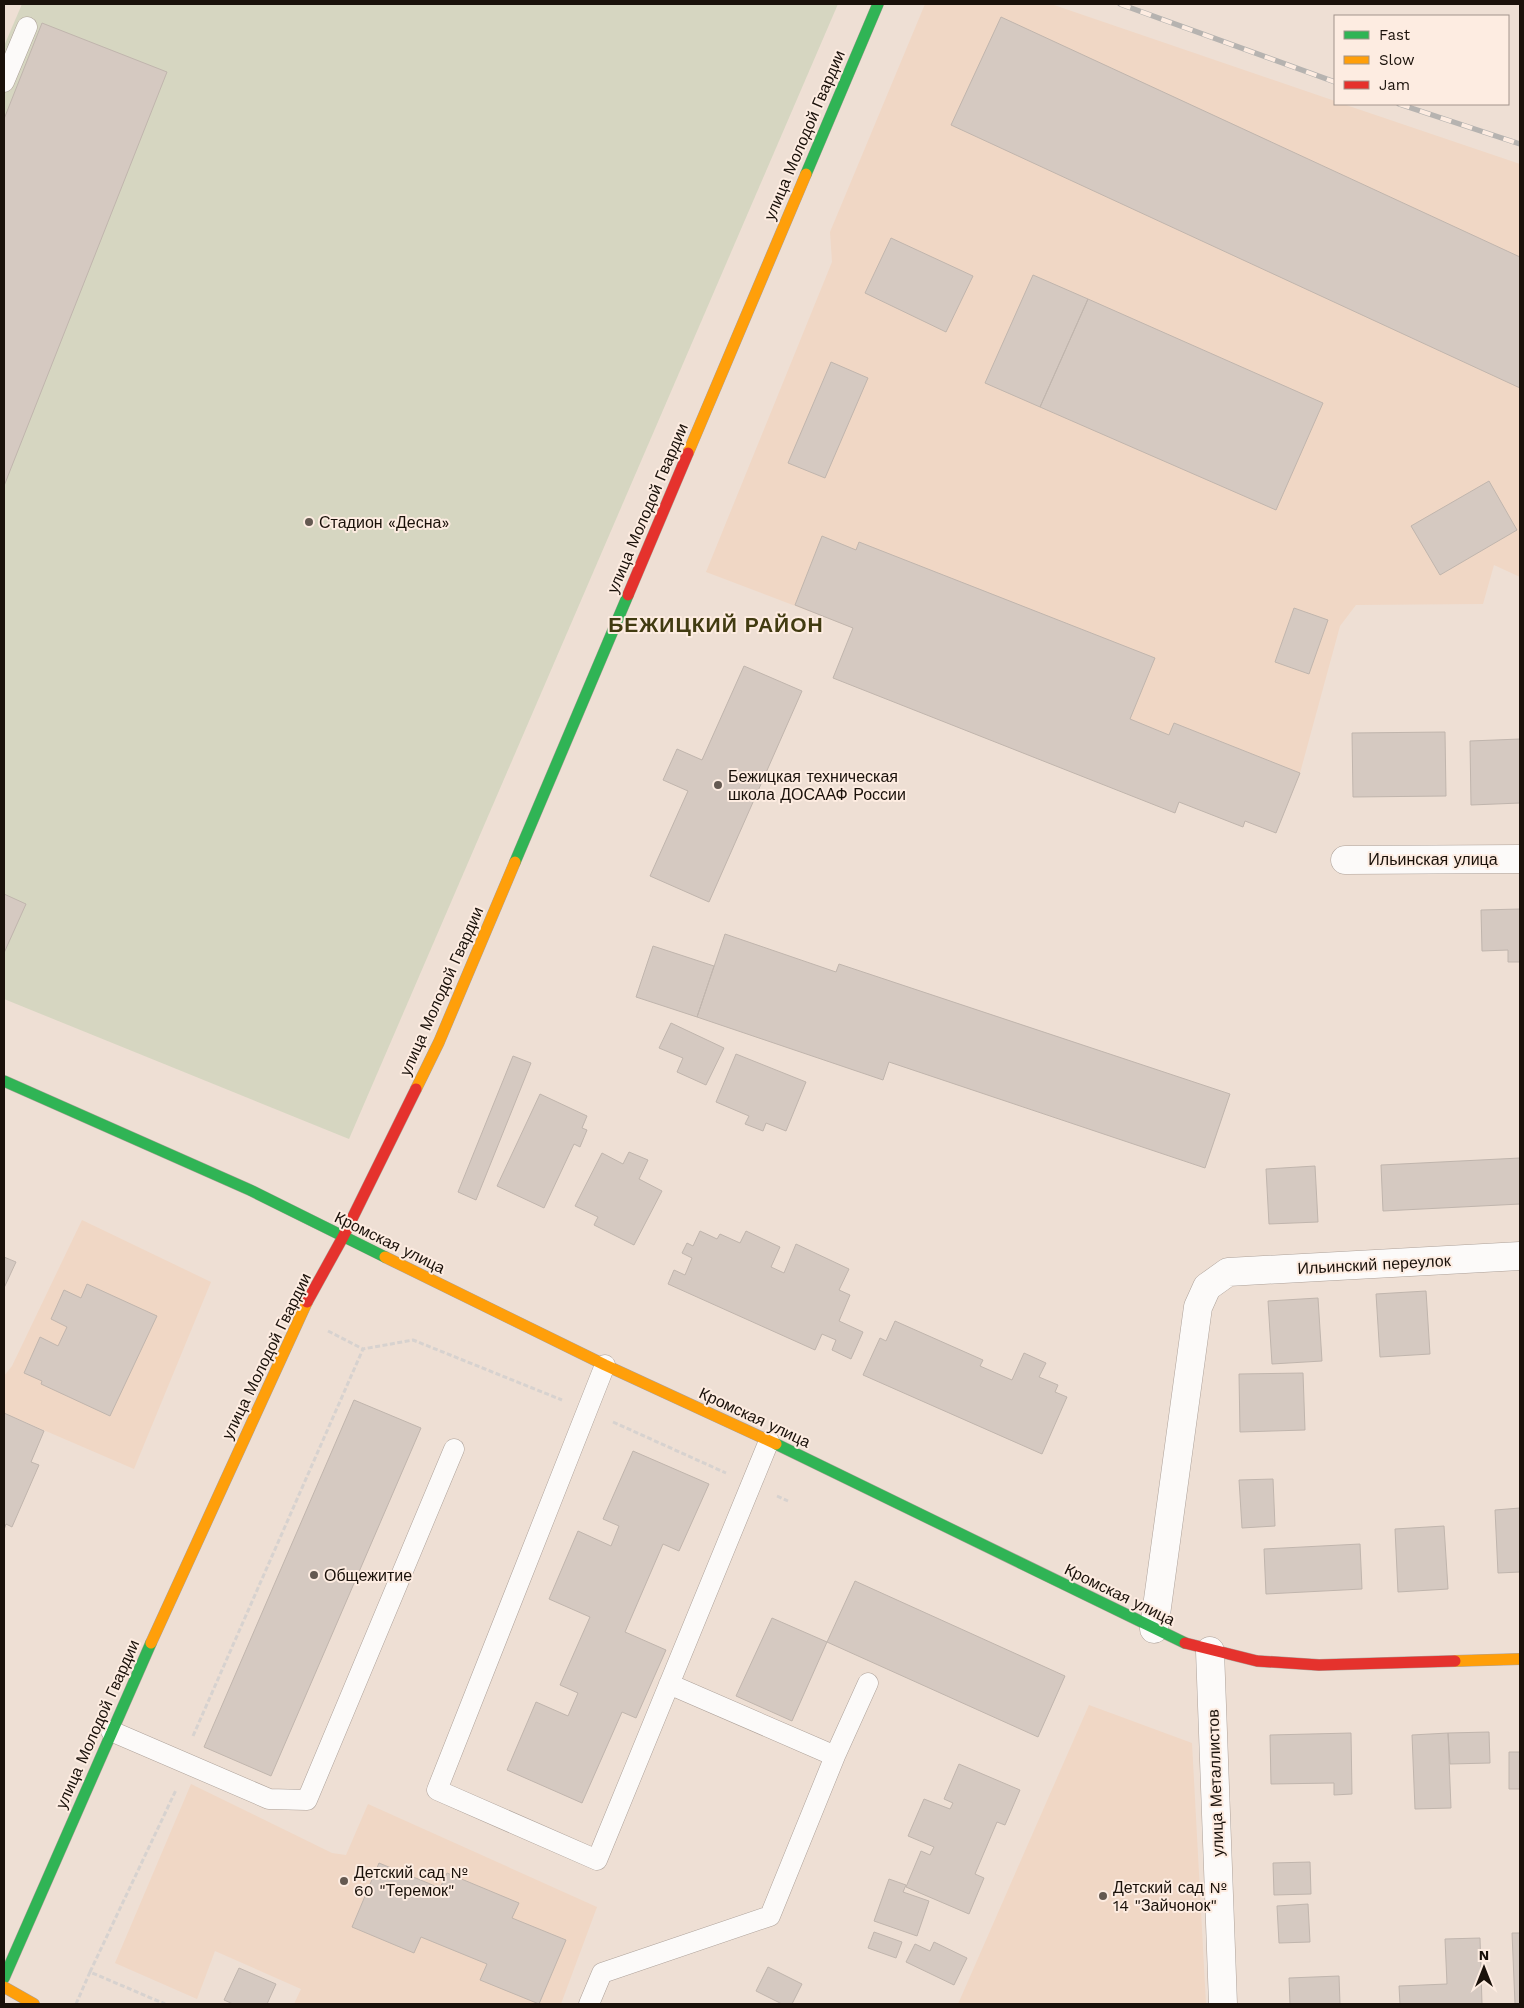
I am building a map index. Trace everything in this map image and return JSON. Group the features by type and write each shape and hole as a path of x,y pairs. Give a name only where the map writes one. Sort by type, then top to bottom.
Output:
{"street":[{"name":"улица Молодой Гвардии","path":"4,1978 111,1731 300,1317 343,1237 439,1042 878,4"},
{"name":"Ильинская улица","path":"1345,860 1520,859"},
{"name":"Кромская улица","path":"4,1081 250,1190 605,1365 769,1441 1183,1643 1257,1661 1320,1665 1520,1659"},
{"name":"Ильинский переулок","path":"1154,1629 1198,1308 1207,1287 1228,1272 1520,1256"},
{"name":"улица Металлистов","path":"1210,1651 1223,2004"},
{"path":"4,1987 34,2004"}],"lane":[{"path":"4,82 27,27"},
{"path":"605,1365 437,1790 597,1860 769,1441"},
{"path":"111,1731 269,1799 307,1800 454,1449"},
{"path":"589,2004 602,1973 770,1916 835,1756 868,1683"},
{"path":"669,1684 835,1756"}],"path":[{"path":"300,1317 363,1349 413,1340 588,1410 788,1501"},
{"path":"76,2004 178,1786 191,1742 363,1349"},
{"path":"90,1972 165,2004"}],"shaded area":[{"path":"925,4 1051,4 1334,101 1334,105 1346,105 1520,164 1520,577 1494,565 1483,604 1356,605 1340,626 1300,773 1174,723 1169,735 1130,719 853,628 706,572 832,262 830,232"},
{"path":"82,1220 211,1282 134,1469 4,1413 4,1376 12,1366"},
{"name":"Детский сад № 14 \"Зайчонок\"","path":"1089,1705 1192,1743 1206,2004 958,2004"},
{"name":"Детский сад № 60 \"Теремок\"","path":"191,1784 332,1853 346,1855 368,1804 597,1907 561,2004 294,2004 301,1989 215,1951 197,1999 115,1963"}],"green space":[{"name":"Стадион «Десна»","path":"22,4 838,4 349,1139 4,999 4,46"}],"building":[{"path":"1001,17 1520,257 1520,388 951,125"},
{"path":"42,23 167,72 4,486 4,119"},
{"path":"891,238 973,276 946,332 865,293"},
{"path":"1033,275 1088,299 1040,407 985,383"},
{"path":"1088,299 1323,403 1276,510 1040,407"},
{"path":"831,362 868,378 825,478 788,463"},
{"path":"1489,481 1517,530 1440,575 1411,526"},
{"path":"822,536 856,550 859,542 1155,658 1130,719 1169,735 1174,723 1300,773 1276,833 1245,821 1243,827 1179,802 1175,813 833,678 853,628 795,605"},
{"path":"1294,608 1328,620 1309,674 1275,662"},
{"name":"Бежицкая техническая школа ДОСААФ России","path":"744,666 802,691 709,902 650,876 688,791 663,780 677,749 702,760"},
{"path":"1445,732 1446,796 1353,797 1352,733"},
{"path":"1520,739 1520,803 1471,805 1470,741"},
{"path":"4,894 26,904 4,953"},
{"path":"1520,909 1520,962 1508,962 1508,950 1482,951 1481,910"},
{"path":"725,934 836,972 839,964 1230,1094 1205,1168 889,1062 883,1080 697,1017"},
{"path":"653,946 714,966 697,1017 636,997"},
{"path":"671,1023 724,1048 706,1085 677,1072 683,1058 659,1048"},
{"path":"736,1054 806,1082 786,1131 766,1123 763,1131 745,1124 749,1116 716,1102"},
{"path":"513,1056 531,1063 476,1200 458,1192"},
{"path":"540,1094 587,1116 582,1128 587,1130 580,1147 574,1144 544,1208 497,1186"},
{"path":"629,1152 648,1160 639,1179 662,1191 634,1245 594,1225 598,1217 575,1206 602,1153 623,1164"},
{"path":"1520,1158 1520,1204 1383,1211 1381,1165"},
{"path":"1315,1166 1318,1222 1269,1224 1266,1169"},
{"path":"700,1231 717,1239 720,1234 740,1243 746,1231 780,1247 771,1267 784,1273 796,1244 849,1269 839,1290 850,1295 839,1321 863,1332 851,1359 832,1350 836,1340 822,1334 815,1350 668,1284 674,1270 685,1275 692,1258 682,1253 687,1243 693,1246"},
{"path":"4,1257 16,1262 4,1288"},
{"path":"87,1284 157,1316 110,1416 41,1384 42,1381 24,1373 40,1337 58,1346 67,1327 51,1319 64,1290 81,1298"},
{"path":"1426,1291 1430,1354 1380,1357 1376,1294"},
{"path":"1318,1298 1322,1361 1272,1364 1268,1301"},
{"path":"895,1321 983,1360 980,1366 1012,1380 1024,1353 1046,1363 1039,1377 1058,1385 1055,1392 1067,1397 1042,1454 863,1375 880,1338 886,1341"},
{"path":"1303,1373 1305,1430 1240,1432 1239,1374"},
{"path":"354,1400 421,1428 271,1776 204,1747"},
{"path":"4,1413 44,1431 31,1462 39,1465 12,1527 6,1524 4,1530"},
{"path":"633,1451 709,1484 679,1551 663,1544 625,1632 666,1650 636,1718 622,1712 582,1803 507,1770 536,1702 568,1716 578,1693 560,1685 590,1617 549,1599 578,1531 611,1546 619,1526 603,1519"},
{"path":"1273,1479 1275,1526 1242,1528 1239,1480"},
{"path":"1520,1508 1520,1572 1498,1573 1495,1510"},
{"path":"1444,1526 1448,1589 1398,1592 1395,1529"},
{"path":"1360,1544 1362,1589 1266,1594 1264,1549"},
{"path":"855,1581 1065,1676 1038,1737 827,1642"},
{"path":"772,1618 827,1642 792,1721 736,1696"},
{"path":"1489,1732 1490,1763 1450,1764 1448,1733"},
{"path":"1351,1733 1352,1794 1334,1795 1334,1783 1271,1784 1270,1735"},
{"path":"1448,1733 1451,1808 1415,1809 1412,1735"},
{"path":"1509,1752 1520,1752 1520,1789 1509,1789"},
{"path":"959,1764 1020,1790 1005,1825 997,1822 975,1874 984,1878 969,1914 906,1887 921,1851 930,1855 934,1847 908,1836 924,1799 950,1809 953,1803 944,1799"},
{"path":"1310,1862 1311,1894 1274,1895 1273,1863"},
{"path":"379,1863 440,1888 447,1873 519,1903 512,1918 566,1940 539,2004 480,1980 487,1964 421,1937 414,1953 352,1927"},
{"path":"889,1879 906,1885 903,1892 929,1901 917,1936 874,1921"},
{"path":"1308,1904 1310,1942 1279,1943 1277,1906"},
{"path":"874,1932 902,1942 896,1958 868,1948"},
{"path":"1512,1933 1520,1933 1520,2004 1515,2004"},
{"path":"1480,1938 1482,2004 1400,2004 1399,1986 1447,1984 1445,1939"},
{"path":"934,1942 967,1958 954,1985 906,1962 915,1944 930,1951"},
{"path":"768,1967 802,1984 792,2004 782,2004 756,1991"},
{"path":"239,1968 276,1984 267,2004 233,2004 224,2000"},
{"path":"1339,1976 1340,2004 1290,2004 1289,1978"}],"railway":[{"path":"1120,4 1334,82"},
{"path":"1402,105 1520,144"}],"traffic: fast":[{"path":"806,174 878,4"},
{"path":"515,862 628,595"},
{"path":"4,1081 250,1190 385,1257"},
{"path":"776,1444 1185,1643"},
{"path":"4,1978 151,1643"}],"traffic: slow":[{"path":"688,453 806,174"},
{"path":"416,1089 439,1042 515,862"},
{"path":"385,1257 605,1365 776,1444"},
{"path":"151,1643 307,1302"},
{"path":"1455,1661 1520,1659"},
{"path":"4,1987 34,2004"}],"traffic: jam":[{"path":"628,595 688,453"},
{"path":"307,1302 343,1237 416,1089"},
{"path":"1185,1643 1257,1661 1319,1665 1455,1661"}],"place":[{"name":"Стадион «Десна»","path":"309,522"},
{"name":"Бежицкая техническая школа ДОСААФ России","path":"718,785"},
{"name":"Общежитие","path":"314,1575"},
{"name":"Детский сад № 60 \"Теремок\"","path":"344,1881"},
{"name":"Детский сад № 14 \"Зайчонок\"","path":"1103,1896"}],"district":[{"name":"БЕЖИЦКИЙ РАЙОН","path":"716,625"}]}
